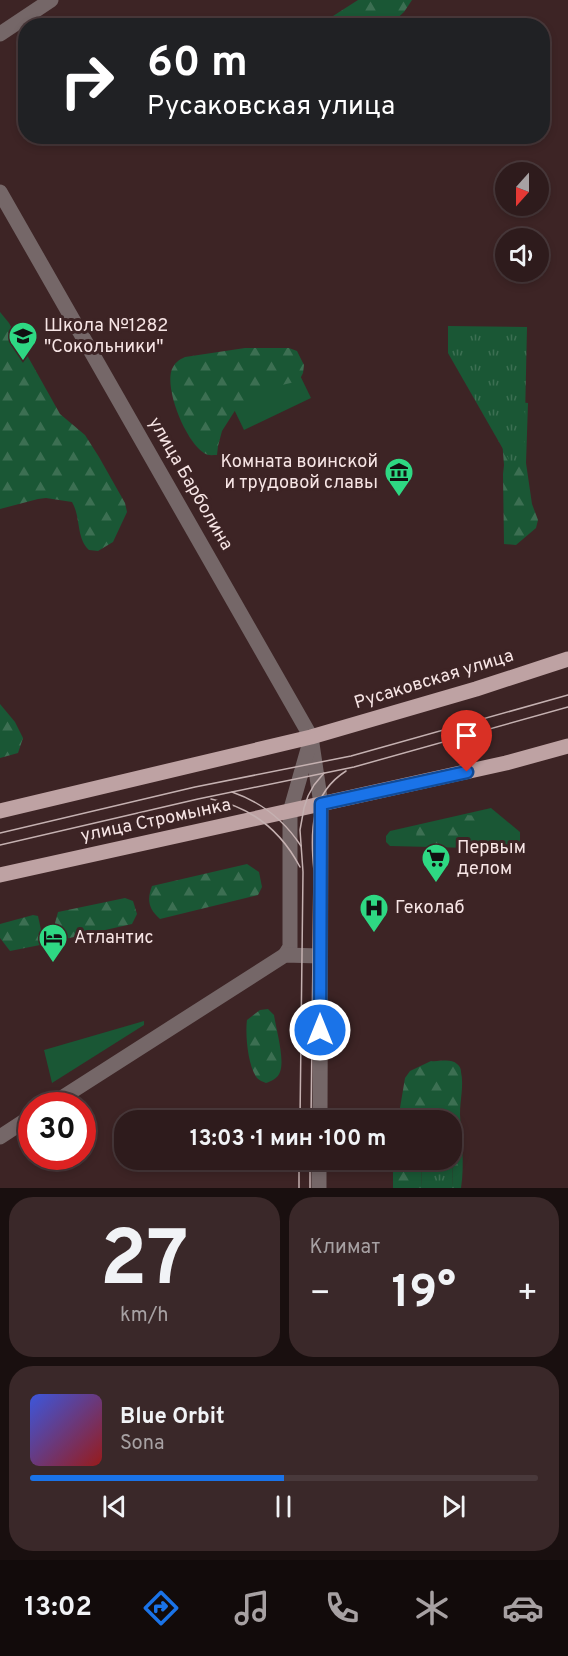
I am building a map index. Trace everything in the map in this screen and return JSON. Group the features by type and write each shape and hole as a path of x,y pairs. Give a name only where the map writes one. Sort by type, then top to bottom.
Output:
{"main road":[{"name":"Русаковская улица","path":"311,737 476,689 568,659"},
{"path":"0,811 311,737"},
{"path":"321,804 506,763 568,746"},
{"name":"улица Стромынка","path":"0,875 321,804"}],"street":[{"path":"24,18 51,0"},
{"path":"0,34 18,22"},
{"name":"улица Барболина","path":"0,192 311,737 321,804 320,1110"},
{"path":"71,1092 285,955 290,947 290,812 311,737"},
{"path":"285,955 320,956"},
{"path":"0,1137 18,1125"},
{"path":"319,1188 320,1170"}],"green space":[{"path":"358,0 412,0 398,18 330,18"},
{"path":"0,312 9,323 60,414 85,435 125,503 127,512 113,542 98,551 89,550 82,540 72,502 46,498 0,509"},
{"path":"448,326 527,327 524,464 511,463 448,353"},
{"path":"245,348 289,348 297,351 304,365 303,373 299,381 264,387 236,409 222,431 217,455 207,455 190,438 178,414 171,389 172,369 185,357"},
{"path":"295,365 311,398 244,430 228,397"},
{"path":"519,402 528,403 526,463 532,504 538,520 536,528 516,545 504,544 502,439"},
{"path":"0,704 15,722 23,738 18,753 0,758"},
{"path":"491,808 520,832 517,847 511,849 390,846 386,842 386,836 390,831"},
{"path":"466,815 479,816 481,826 478,833 471,839 453,844 433,844 416,837 417,828 421,826"},
{"path":"247,864 259,872 262,887 258,895 160,919 151,908 149,895 152,886"},
{"path":"125,898 133,901 137,914 132,924 65,939 56,935 55,923 58,912"},
{"path":"33,915 38,916 43,939 40,945 10,951 0,938 0,924"},
{"path":"268,1009 274,1015 280,1044 281,1066 279,1074 266,1083 257,1078 251,1066 246,1026 247,1020 260,1010"},
{"path":"144,1021 144,1025 52,1083 44,1050"},
{"path":"431,1061 452,1061 458,1065 462,1082 460,1110 400,1110 405,1078 410,1071"},
{"path":"462,1145 463,1160 461,1188 452,1188 453,1170 462,1170"},
{"path":"393,1170 422,1170 421,1188 393,1188"},
{"path":"422,1170 453,1170 452,1188 421,1188"}],"tram line":[{"path":"0,833 195,787 351,756 568,695"},
{"path":"0,845 198,799 354,767 568,707"},
{"path":"311,1110 313,828 319,802 325,791 346,771"},
{"path":"300,1110 303,872 300,830 308,796 324,773"},
{"path":"232,792 253,801 271,813 301,846"},
{"path":"211,799 239,808 263,822 284,842 300,867"},
{"path":"299,1170 299,1188"},
{"path":"310,1170 310,1188"}],"place":[{"name":"Школа №1282 \"Сокольники\"","path":"23,362"},
{"name":"Комната воинской и трудовой славы","path":"399,498"},
{"name":"Первым делом","path":"436,884"},
{"name":"Геколаб","path":"374,934"},
{"name":"Атлантис","path":"53,964"}],"route":[{"path":"320,1030 321,804 467,772"}]}
